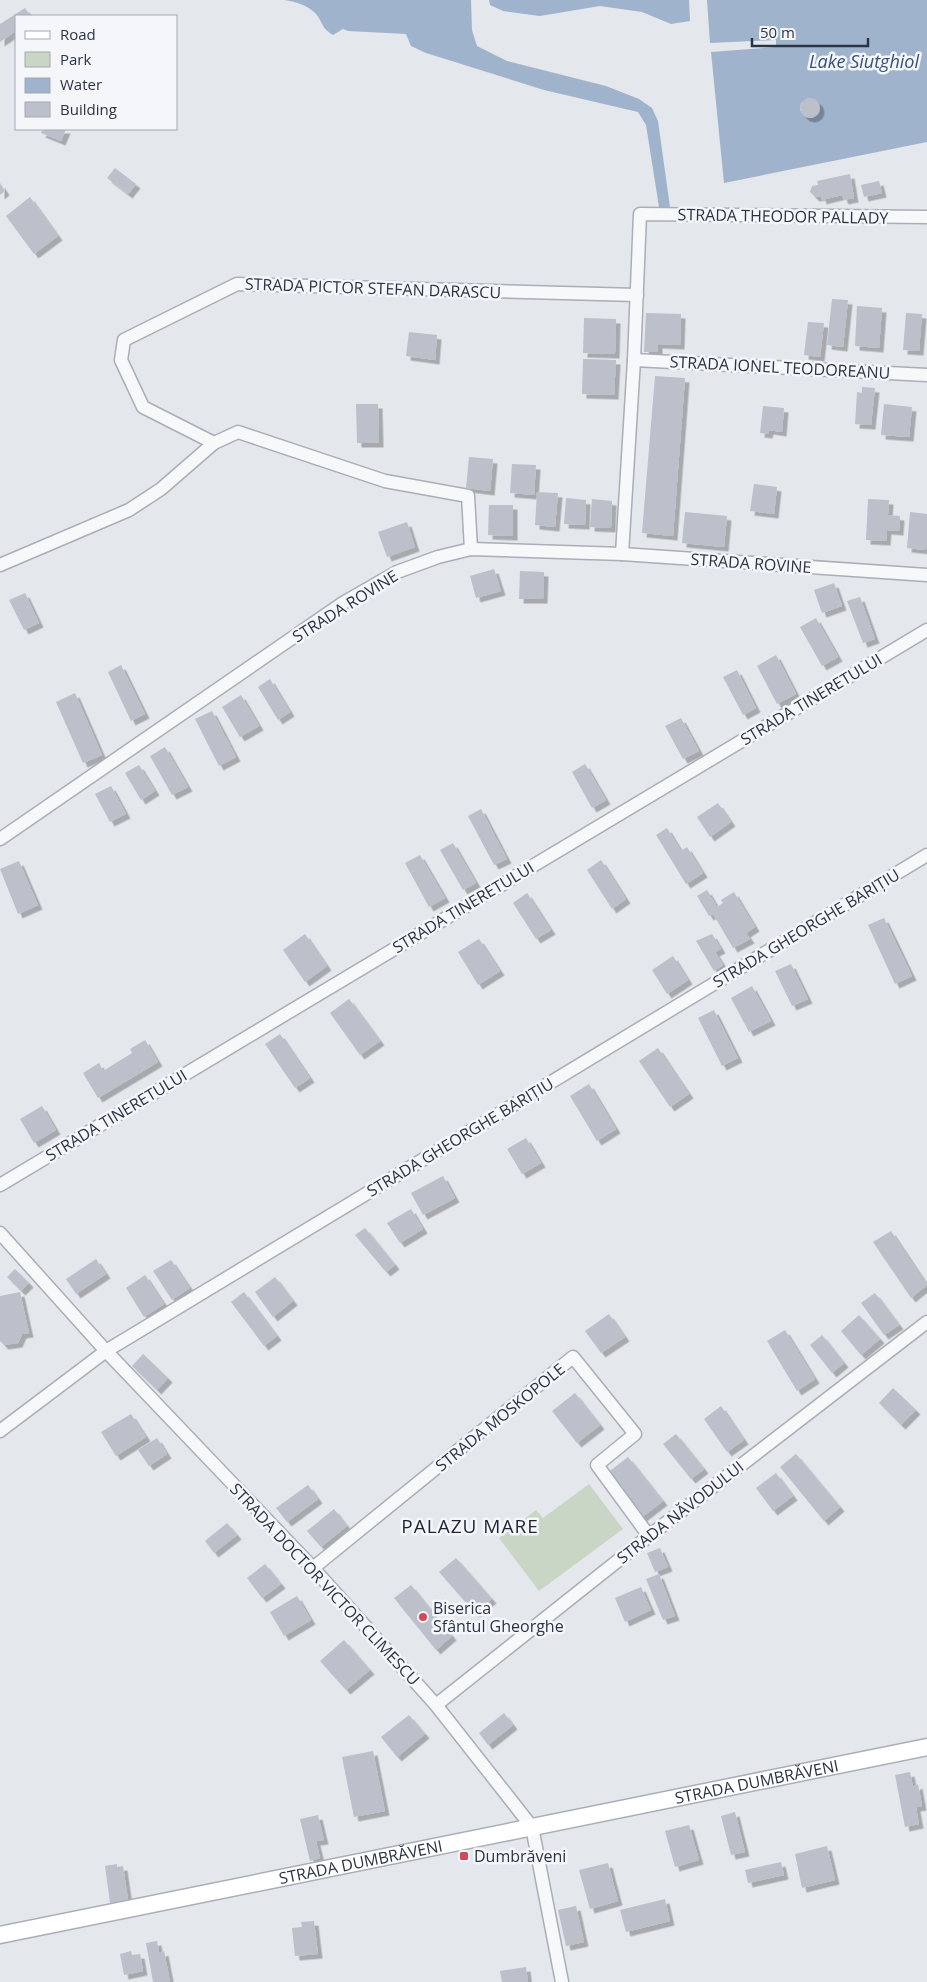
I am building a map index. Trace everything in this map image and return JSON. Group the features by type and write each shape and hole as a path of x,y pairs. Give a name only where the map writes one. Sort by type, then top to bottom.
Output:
{"street":[{"name":"STRADA THEODOR PALLADY","path":"636,295 640,214 927,217"},
{"name":"STRADA PICTOR STEFAN DARASCU","path":"214,443 143,408 121,360 124,340 237,284 636,295"},
{"path":"622,554 634,360 636,295"},
{"name":"STRADA IONEL TEODOREANU","path":"634,360 927,375"},
{"path":"0,565 129,510 160,489 214,443 238,432 385,481 468,496 471,549"},
{"name":"STRADA ROVINE","path":"0,839 344,603 396,572 438,557 471,549 622,554 927,575"},
{"name":"STRADA TINERETULUI","path":"0,1185 927,630"},
{"name":"STRADA GHEORGHE BARIȚIU","path":"0,1431 106,1351 927,855"},
{"name":"STRADA DOCTOR VICTOR CLIMESCU","path":"0,1233 106,1351 313,1568 436,1705 532,1827 562,1982"},
{"name":"STRADA NĂVODULUI","path":"436,1705 648,1536 927,1322"},
{"name":"STRADA MOSKOPOLE","path":"313,1568 573,1357 634,1434 597,1465 648,1536"},
{"name":"STRADA DUMBRĂVENI","path":"0,1935 927,1748"}],"green space":[{"path":"589,1484 623,1529 539,1591 499,1538 536,1510 543,1518"}],"water":[{"path":"284,0 471,0 472,30 477,46 507,61 606,86 639,99 652,108 658,121 670,207 659,207 646,125 638,112 544,90 426,53 411,46 406,34 348,31 343,29 333,35 308,7"},
{"path":"489,0 689,0 690,21 671,24 642,12 600,6 540,16 503,11 490,5"},
{"name":"Lake Siutghiol","path":"707,0 927,0 927,142 724,183 711,52 776,47 776,40 710,43","holes":["809,98 815,100 819,105 817,114 812,118 806,117 800,110 801,103"]}],"building":[{"path":"25,8 30,15 15,15 15,32 0,42 0,24"},
{"path":"810,98 817,101 820,108 817,115 810,118 803,115 800,108 803,101"},
{"path":"42,130 66,130 61,141 41,133"},
{"path":"115,168 136,184 128,194 107,178"},
{"path":"850,174 854,198 844,200 842,195 822,200 821,196 815,197 810,192 812,186 818,185 817,181"},
{"path":"879,181 882,193 864,197 861,185"},
{"path":"0,183 5,191 0,195"},
{"path":"30,197 58,236 34,254 6,216"},
{"path":"832,299 848,300 843,347 827,345"},
{"path":"857,306 882,308 879,348 855,346"},
{"path":"646,313 681,314 680,345 658,344 658,352 644,352"},
{"path":"906,313 922,314 919,351 903,350"},
{"path":"584,318 616,319 615,354 583,353"},
{"path":"808,322 824,323 820,357 804,355"},
{"path":"409,332 437,335 435,360 406,356"},
{"path":"583,359 616,360 614,395 582,394"},
{"path":"655,376 685,378 673,536 642,533"},
{"path":"862,387 875,388 871,425 855,424 857,392 862,393"},
{"path":"356,404 378,404 379,443 357,443"},
{"path":"884,404 912,407 909,437 881,435"},
{"path":"763,406 784,408 782,432 769,430 768,434 760,433"},
{"path":"469,457 493,459 490,491 466,488"},
{"path":"512,464 536,465 534,495 510,493"},
{"path":"754,484 777,487 774,514 750,511"},
{"path":"537,492 558,493 555,527 535,525"},
{"path":"566,498 586,500 585,525 564,524"},
{"path":"592,499 612,501 611,528 590,527"},
{"path":"868,499 889,500 888,515 900,516 899,531 887,530 886,541 866,540"},
{"path":"489,505 513,505 513,536 488,535"},
{"path":"685,512 727,516 724,547 682,543"},
{"path":"910,512 927,514 926,550 907,548"},
{"path":"407,522 415,547 387,557 378,532"},
{"path":"494,569 501,591 476,598 470,576"},
{"path":"520,571 544,572 543,599 519,599"},
{"path":"834,583 842,606 822,613 814,590"},
{"path":"25,593 39,623 24,630 9,600"},
{"path":"860,597 875,639 863,643 847,601"},
{"path":"816,618 838,657 822,666 800,627"},
{"path":"776,655 796,694 777,704 757,666"},
{"path":"121,665 145,714 131,721 108,672"},
{"path":"737,670 756,708 743,715 723,677"},
{"path":"270,679 290,712 278,720 258,687"},
{"path":"75,693 102,755 83,763 56,702"},
{"path":"241,695 259,726 240,737 222,707"},
{"path":"212,711 236,757 219,766 195,719"},
{"path":"681,718 699,751 683,759 665,726"},
{"path":"165,747 188,787 172,795 150,756"},
{"path":"585,764 606,800 592,808 572,772"},
{"path":"139,765 155,791 141,800 125,773"},
{"path":"111,786 126,814 110,822 95,794"},
{"path":"718,803 731,822 710,837 697,817"},
{"path":"481,809 507,859 494,865 468,816"},
{"path":"667,828 681,851 687,847 703,873 686,884 656,835"},
{"path":"453,843 476,883 463,890 440,850"},
{"path":"420,855 445,898 429,907 405,863"},
{"path":"601,860 626,899 612,909 587,870"},
{"path":"19,861 38,905 18,914 0,869"},
{"path":"707,890 717,907 723,903 721,900 734,892 755,927 746,933 750,939 733,948 713,914 709,916 697,896"},
{"path":"527,893 551,930 536,939 513,903"},
{"path":"884,918 912,976 895,984 868,925"},
{"path":"305,934 327,966 305,982 283,950"},
{"path":"712,934 721,949 715,952 723,965 714,971 696,941"},
{"path":"479,939 500,971 478,985 458,952"},
{"path":"673,956 688,980 667,994 652,970"},
{"path":"791,964 808,999 792,1006 775,971"},
{"path":"752,986 771,1021 749,1032 731,998"},
{"path":"349,999 380,1041 360,1055 330,1013"},
{"path":"714,1010 738,1058 722,1066 698,1018"},
{"path":"280,1034 310,1078 295,1088 265,1044"},
{"path":"145,1040 158,1062 98,1098 83,1073 99,1063 103,1071 132,1053 130,1049"},
{"path":"658,1048 689,1094 670,1107 639,1061"},
{"path":"589,1084 616,1129 597,1141 570,1096"},
{"path":"42,1106 56,1130 34,1143 20,1119"},
{"path":"526,1138 541,1163 522,1174 507,1149"},
{"path":"443,1176 455,1198 423,1215 411,1193"},
{"path":"411,1209 423,1229 400,1243 387,1223"},
{"path":"365,1228 395,1265 386,1272 355,1235"},
{"path":"891,1231 927,1285 911,1298 873,1242"},
{"path":"96,1259 106,1274 76,1294 66,1279"},
{"path":"171,1260 190,1288 172,1300 153,1271"},
{"path":"15,1269 29,1283 21,1291 7,1277"},
{"path":"145,1275 164,1304 144,1317 126,1288"},
{"path":"275,1277 293,1301 273,1317 255,1292"},
{"path":"20,1292 29,1333 22,1334 18,1343 4,1345 0,1341 0,1296"},
{"path":"244,1292 277,1336 264,1346 231,1302"},
{"path":"875,1293 899,1325 884,1335 861,1303"},
{"path":"609,1314 625,1337 601,1353 585,1331"},
{"path":"859,1315 880,1339 861,1355 841,1331"},
{"path":"785,1330 815,1379 797,1391 767,1341"},
{"path":"822,1335 844,1363 832,1373 810,1345"},
{"path":"143,1354 168,1378 157,1390 132,1366"},
{"path":"893,1388 916,1410 901,1425 879,1403"},
{"path":"575,1393 600,1425 577,1443 552,1411"},
{"path":"721,1406 744,1440 727,1452 704,1419"},
{"path":"131,1414 146,1437 116,1456 101,1432"},
{"path":"676,1434 704,1469 691,1479 663,1444"},
{"path":"157,1438 167,1454 149,1466 138,1450"},
{"path":"796,1454 840,1507 824,1521 780,1467"},
{"path":"628,1457 663,1501 641,1518 606,1474"},
{"path":"776,1473 793,1496 773,1511 756,1488"},
{"path":"308,1485 318,1499 287,1522 276,1508"},
{"path":"334,1509 347,1526 321,1547 307,1531"},
{"path":"227,1523 237,1535 214,1553 205,1541"},
{"path":"660,1548 668,1567 655,1572 647,1553"},
{"path":"456,1558 492,1599 475,1613 439,1572"},
{"path":"265,1564 281,1584 262,1598 247,1578"},
{"path":"659,1574 675,1616 663,1620 646,1579"},
{"name":"Biserica Sfântul Gheorghe","path":"411,1585 452,1636 436,1650 394,1598"},
{"path":"641,1587 651,1610 625,1622 615,1598"},
{"path":"297,1596 311,1620 284,1636 270,1612"},
{"path":"344,1640 370,1670 346,1690 320,1661"},
{"path":"504,1713 513,1725 488,1745 479,1733"},
{"path":"409,1715 425,1734 397,1757 381,1737"},
{"path":"373,1751 385,1811 354,1817 342,1757"},
{"path":"910,1772 913,1787 918,1784 922,1806 916,1807 919,1824 905,1827 895,1775"},
{"path":"735,1812 745,1852 731,1855 721,1816"},
{"path":"318,1815 324,1840 316,1841 320,1858 310,1861 300,1819"},
{"path":"689,1825 699,1860 675,1867 665,1831"},
{"path":"827,1846 835,1880 802,1888 795,1854"},
{"path":"781,1862 784,1875 748,1883 745,1870"},
{"path":"608,1863 618,1901 590,1909 579,1870"},
{"path":"117,1864 117,1867 123,1866 128,1900 110,1903 105,1866"},
{"path":"665,1899 670,1921 626,1932 620,1910"},
{"path":"576,1906 584,1942 566,1946 558,1910"},
{"path":"314,1921 318,1954 295,1956 292,1928 302,1927 301,1922"},
{"path":"157,1941 159,1953 164,1951 170,1982 153,1982 146,1943"},
{"path":"131,1951 132,1955 140,1954 143,1971 124,1975 120,1954"},
{"path":"526,1967 528,1982 502,1982 500,1971"}],"place":[{"name":"Biserica Sfântul Gheorghe","path":"423,1617"},
{"name":"Dumbrăveni","path":"464,1856"}],"district":[{"name":"PALAZU MARE","path":"470,1526"}]}
